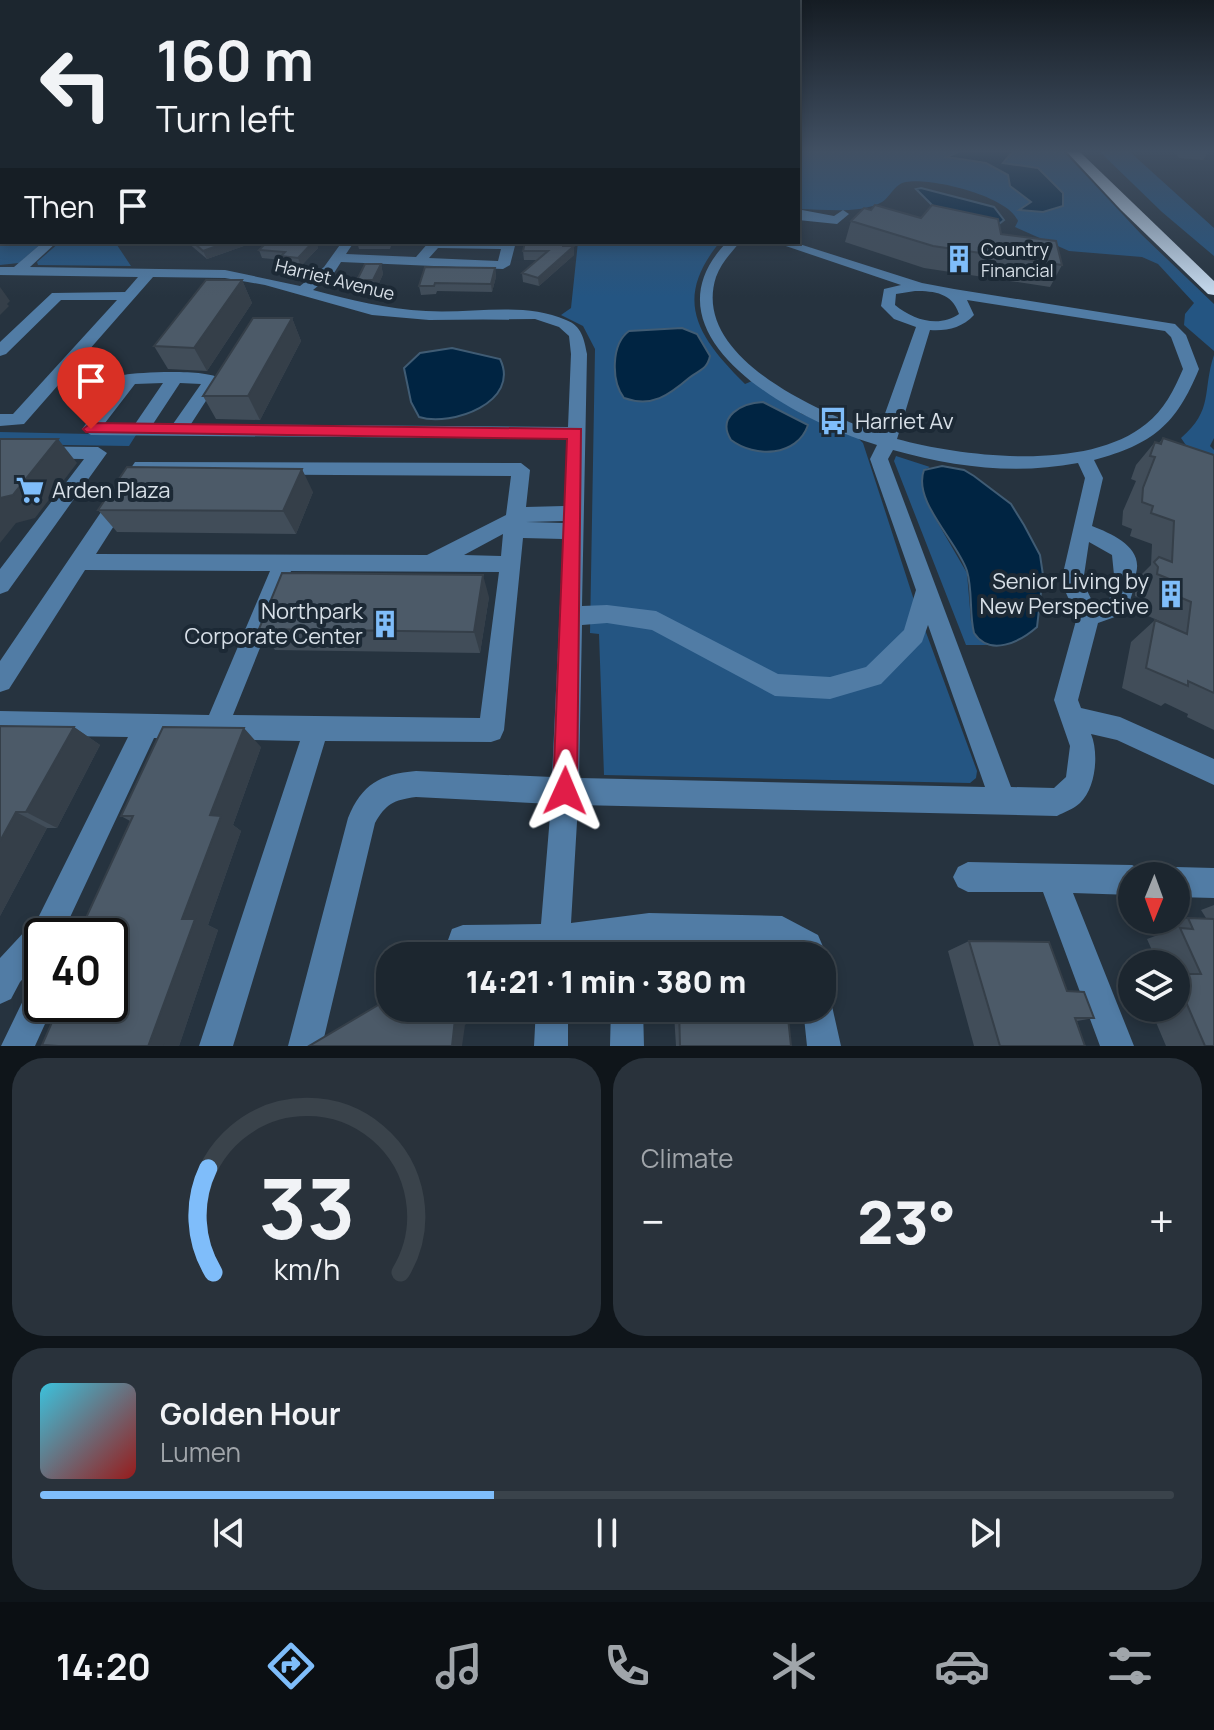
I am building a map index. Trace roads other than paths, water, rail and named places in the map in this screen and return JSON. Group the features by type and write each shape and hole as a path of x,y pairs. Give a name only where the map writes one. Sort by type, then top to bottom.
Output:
{"highway":[{"path":"1119,200 1214,290"},
{"path":"1143,200 1206,260"}],"street":[{"path":"800,215 837,220 843,214"},
{"path":"800,235 822,242"},
{"path":"18,271 49,244"},
{"path":"302,291 329,270 347,244"},
{"path":"420,261 428,248 437,244"},
{"path":"338,258 503,265 510,244"},
{"path":"732,244 716,260 708,276 706,300 714,329 730,355 759,381 798,405 841,426 919,451 995,463 1084,457 1142,436 1175,406 1191,369 1178,335 1163,326 952,293 786,244"},
{"name":"Harriet Avenue","path":"0,271 150,272 248,277 344,304 386,312 536,315 564,324 576,335 579,354 575,433"},
{"path":"0,420 18,420 150,272"},
{"path":"921,286 906,285 889,292 888,306 899,316 939,327 958,323 967,315 960,299 952,293"},
{"path":"0,351 57,296 129,296"},
{"path":"924,325 887,433 888,442 879,459 1003,801"},
{"path":"179,429 212,379 135,373 91,429 575,433 565,791 555,942"},
{"path":"140,429 175,378"},
{"path":"0,452 98,453 0,585"},
{"path":"305,1046 366,807 385,790 416,784 565,791 1057,802 1072,793 1079,780 1083,746 1066,700 1088,617 1072,582 1094,478 1084,457"},
{"path":"0,681 142,467 521,470 491,730 0,723"},
{"path":"513,522 522,530 572,522"},
{"path":"430,564 513,522"},
{"path":"1081,530 1123,550 1127,557 1118,606 1088,617"},
{"path":"78,562 512,564"},
{"path":"216,727 284,563"},
{"path":"569,616 607,614 656,621 775,685 830,688 873,676 914,635 927,590"},
{"path":"1072,718 1120,729 1214,772"},
{"path":"58,918 147,726"},
{"path":"216,1046 316,729"},
{"path":"968,877 1118,880"},
{"path":"1052,878 1117,1046"},
{"path":"1190,882 1214,883"},
{"path":"631,942 649,928 782,931 800,942"},
{"path":"463,940 486,942"},
{"path":"0,988 9,971 24,957"},
{"path":"18,1046 29,1022"},
{"path":"551,1046 552,1022"},
{"path":"627,1022 627,1046"},
{"path":"821,1022 824,1046"}],"place":[{"name":"Country Financial","path":"959,259"},
{"name":"Harriet Av","path":"833,421"},
{"name":"Arden Plaza","path":"30,490"},
{"name":"Senior Living by New Perspective","path":"1171,594"},
{"name":"Northpark Corporate Center","path":"385,624"}]}
